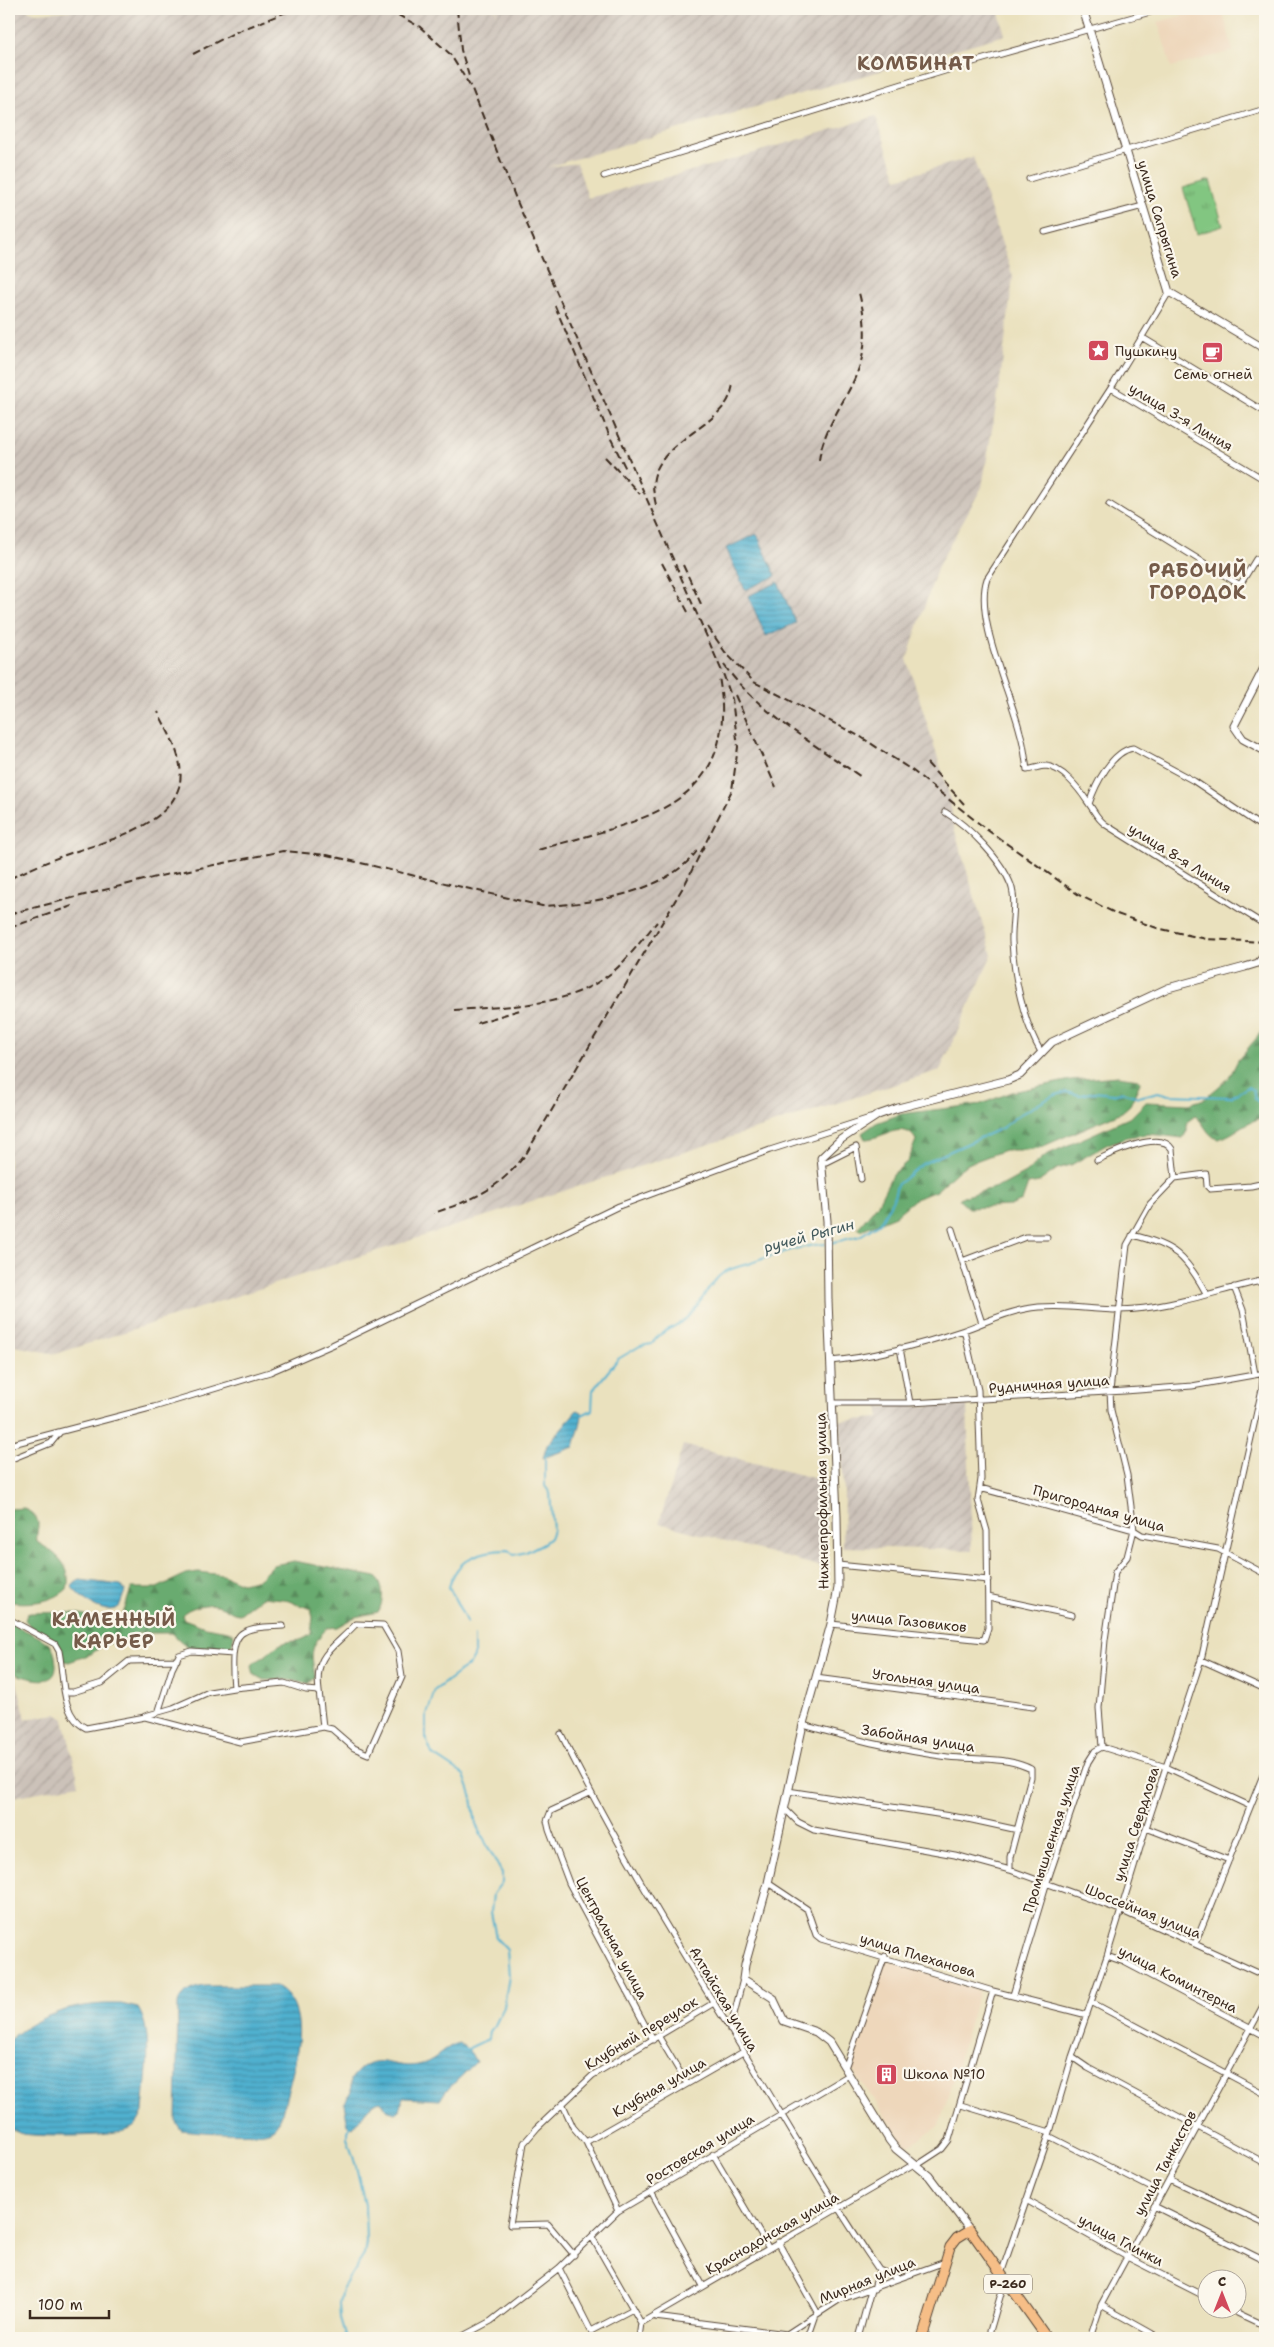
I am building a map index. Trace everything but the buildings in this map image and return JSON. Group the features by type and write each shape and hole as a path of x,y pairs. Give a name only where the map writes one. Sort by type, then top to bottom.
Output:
{"highway":[{"path":"922,2338 953,2242 970,2230"},
{"name":"Р-260","path":"970,2230 1047,2338"}],"street":[{"name":"улица Сапрыгина","path":"992,571 1143,338 1169,292 1083,9"},
{"path":"958,66 1161,9"},
{"path":"604,176 948,70"},
{"path":"1029,179 1265,109"},
{"path":"1045,232 1143,206"},
{"path":"1169,292 1265,349"},
{"path":"1143,338 1265,412"},
{"name":"улица 3-я Линия","path":"1111,388 1265,480"},
{"path":"1109,504 1240,585 1256,559 1265,564"},
{"name":"улица 8-я Линия","path":"992,571 983,591 985,618 1021,733 1027,770 1047,766 1053,768 1072,782 1099,820 1265,925"},
{"path":"1264,671 1234,726 1243,739 1265,751"},
{"path":"1089,804 1094,790 1118,756 1134,748 1194,781 1265,829"},
{"path":"945,812 970,831 998,863 1011,886 1012,942 1016,975 1034,1041 1041,1052"},
{"path":"9,1445 154,1407 270,1372 332,1345 619,1206 770,1150 898,1108 1008,1080 1027,1070 1041,1052 1052,1042 1168,988 1252,965 1265,955"},
{"path":"861,1180 856,1147 826,1162 821,1162 823,1155 830,1149 878,1115"},
{"path":"1097,1160 1119,1150 1150,1142 1162,1142 1172,1149 1175,1178"},
{"name":"Нижнепрофильная улица","path":"730,2030 745,1965 768,1883 803,1725 831,1624 838,1588 828,1251 821,1162"},
{"path":"1250,1806 1166,1767 1102,1747 1099,1708 1105,1640 1115,1572 1127,1557 1134,1530 1127,1475 1111,1410 1110,1391 1125,1253 1132,1235 1156,1196 1175,1178 1206,1174 1206,1186 1210,1189 1265,1183"},
{"path":"952,1229 982,1322"},
{"path":"1132,1235 1166,1245 1182,1256 1206,1293"},
{"path":"962,1260 1026,1238 1047,1237"},
{"path":"830,1361 900,1348 964,1330 982,1322 1024,1309 1044,1306 1120,1310 1165,1304 1265,1280"},
{"path":"1234,1287 1244,1310 1255,1374"},
{"path":"964,1330 977,1381 979,1507 987,1531 988,1597 1072,1615"},
{"path":"900,1348 910,1403"},
{"name":"Рудничная улица","path":"832,1403 910,1403 978,1400 1192,1386 1264,1373"},
{"name":"улица Свердлова","path":"988,2338 1003,2277 1026,2200 1049,2134 1072,2056 1107,1956 1146,1828 1201,1660 1262,1390 1264,1373"},
{"path":"9,1460 51,1443 60,1432"},
{"name":"Пригородная улица","path":"980,1488 1134,1530 1142,1535 1218,1548 1265,1574"},
{"path":"838,1565 988,1580"},
{"name":"улица Газовиков","path":"831,1624 984,1640 988,1628 988,1597"},
{"path":"9,1619 48,1638 55,1644 59,1651 68,1709 73,1719 86,1728 142,1717 159,1710 173,1708 208,1692 284,1683 306,1690 319,1691"},
{"path":"142,1717 156,1718 240,1742 323,1727 332,1729 354,1748 368,1754 402,1677 398,1651 382,1625 356,1624 318,1664 323,1727"},
{"path":"234,1688 233,1654 242,1632 283,1626"},
{"path":"159,1710 172,1669 179,1655 184,1652 233,1654"},
{"path":"66,1692 73,1692 102,1682 129,1662 177,1660"},
{"path":"1201,1660 1265,1689"},
{"name":"Угольная улица","path":"816,1678 1033,1707"},
{"name":"Забойная улица","path":"803,1725 876,1745 949,1757 989,1759 1024,1765 1030,1769 1031,1776 1018,1830"},
{"name":"Алтайская улица","path":"561,1734 590,1793 712,2004 744,2052 837,2208 879,2270"},
{"name":"Промышленная улица","path":"1013,1995 1046,1885 1088,1762 1095,1751 1102,1747"},
{"path":"1195,1944 1265,1770"},
{"path":"788,1791 963,1818 1018,1830 1010,1857 1010,1870"},
{"name":"Центральная улица","path":"590,1793 556,1808 548,1816 549,1830 569,1883 653,2040"},
{"name":"Шоссейная улица","path":"785,1810 806,1827 814,1830 960,1856 1010,1870 1046,1885 1120,1910 1265,1976"},
{"path":"1146,1828 1228,1860"},
{"name":"улица Плеханова","path":"768,1883 807,1909 816,1935 821,1939 885,1956 993,1991 1087,2015"},
{"path":"847,2071 885,1956"},
{"name":"улица Коминтерна","path":"1107,1956 1124,1962 1265,2036"},
{"path":"743,1979 773,1998 784,2021 823,2036 834,2049 889,2140 937,2186 970,2230"},
{"path":"915,2165 946,2145 961,2104 993,1991"},
{"path":"1091,2002 1265,2094"},
{"name":"улица Танкистов","path":"1090,2338 1101,2305 1265,2002"},
{"name":"Клубный переулок","path":"563,2105 593,2075 712,2004"},
{"path":"659,2037 687,2084"},
{"name":"Клубная улица","path":"586,2142 744,2052"},
{"path":"1072,2056 1088,2068 1265,2163"},
{"name":"Ростовская улица","path":"459,2338 491,2321 559,2268 574,2256 618,2211 781,2115 847,2071"},
{"path":"961,2104 1049,2134 1161,2193"},
{"path":"574,2256 548,2224 510,2225 524,2143 537,2128 563,2105 573,2127 586,2142 618,2211"},
{"path":"713,2154 768,2247"},
{"name":"Краснодонская улица","path":"641,2322 768,2247 915,2165"},
{"path":"1170,2179 1265,2224"},
{"path":"651,2191 703,2286"},
{"name":"улица Глинки","path":"1026,2200 1127,2257 1196,2292"},
{"path":"1154,2206 1265,2261"},
{"path":"592,2237 641,2322 639,2338"},
{"path":"778,2242 817,2312 808,2338"},
{"name":"Мирная улица","path":"654,2316 787,2334 817,2312 839,2300 945,2262"},
{"path":"559,2268 590,2331 633,2309"},
{"path":"858,2338 879,2270 899,2278"},
{"path":"1101,2305 1160,2338"},
{"path":"1246,2317 1265,2326"}],"shaded area":[{"path":"9,9 24,9 36,13 96,9 495,9 498,16 496,9 998,9 1005,35 547,167 577,163 588,198 721,163 876,116 897,179 973,157 1013,277 999,389 982,487 938,566 907,659 949,794 954,828 992,955 940,1070 56,1354 9,1345"},
{"path":"1208,9 1222,9 1233,51 1171,67 1158,22"},
{"path":"967,1405 972,1550 843,1547 844,1491 840,1421 879,1418 879,1407"},
{"path":"683,1445 825,1481 826,1568 659,1523"},
{"path":"9,1663 14,1670 26,1719 56,1714 64,1719 79,1784 9,1798"},
{"path":"885,1959 979,1990 939,2126 909,2145 905,2144 850,2066"}],"green space":[{"path":"1210,180 1223,226 1197,234 1183,188"},
{"path":"1265,1028 1265,1118 1252,1121 1218,1139 1208,1132 1195,1116 1187,1122 1187,1131 1183,1138 1149,1134 1128,1137 1108,1144 1071,1165 1057,1169 1039,1182 1028,1184 1022,1201 1010,1206 968,1208 959,1200 963,1197 1003,1185 1025,1173 1046,1155 1131,1117 1146,1102 1189,1104 1204,1099 1229,1078 1238,1060"},
{"path":"1118,1076 1139,1079 1140,1083 1130,1105 1122,1112 1039,1148 1005,1150 970,1163 960,1169 936,1191 915,1199 895,1216 861,1230 858,1228 877,1205 892,1175 908,1161 916,1140 911,1134 899,1130 865,1139 862,1133 876,1123 901,1114 981,1104 1012,1092 1071,1080"},
{"path":"24,1508 37,1520 37,1542 51,1551 61,1561 68,1574 67,1589 61,1594 40,1602 9,1602 9,1509"},
{"path":"294,1561 376,1577 382,1589 381,1604 378,1612 355,1617 337,1627 327,1628 321,1635 314,1646 312,1656 315,1676 308,1684 290,1680 264,1680 254,1675 252,1666 254,1662 281,1644 303,1639 311,1634 313,1617 311,1609 283,1599 262,1597 240,1614 217,1605 209,1605 198,1606 182,1615 184,1619 205,1627 228,1631 234,1635 232,1645 228,1647 188,1648 172,1633 138,1633 121,1642 105,1644 91,1654 69,1662 64,1661 56,1642 51,1637 36,1630 25,1620 27,1614 30,1613 61,1612 80,1614 114,1622 123,1614 132,1588 157,1588 186,1574 198,1572 223,1575 242,1583 259,1579 273,1565"},
{"path":"9,1622 41,1638 52,1647 56,1664 55,1672 51,1677 38,1680 9,1672"}],"water":[{"path":"757,534 776,576 745,590 726,548"},
{"path":"778,582 796,623 766,636 748,596"},
{"path":"577,1410 582,1412 582,1415 574,1447 543,1458 547,1445"},
{"path":"80,1580 121,1585 125,1591 119,1607 106,1610 86,1601 72,1587 73,1584"},
{"path":"205,1986 276,1986 289,1997 296,2011 298,2045 295,2063 282,2114 277,2124 271,2130 212,2133 181,2130 176,2122 178,2003 189,1991"},
{"path":"121,2004 138,2008 143,2019 148,2045 148,2058 143,2112 137,2123 132,2128 112,2134 79,2136 23,2134 9,2128 9,2040 31,2025 54,2014 78,2007"},
{"path":"460,2043 471,2053 476,2062 445,2092 440,2100 403,2098 399,2110 395,2113 386,2110 381,2101 376,2102 368,2108 353,2128 348,2125 344,2104 351,2092 351,2079 360,2069 377,2062 411,2066 422,2064 455,2044"}],"waterway":[{"name":"ручей Рыгин","path":"830,1243 860,1236 880,1223 894,1197 897,1185 922,1164 1002,1128 1017,1116 1053,1096 1066,1092 1080,1095 1094,1092 1112,1094 1121,1092 1139,1097 1158,1092 1169,1095 1231,1097 1248,1087 1253,1090 1255,1099 1260,1103 1265,1102"},
{"name":"ручей Рыгин","path":"582,1415 592,1410 593,1390 618,1359 640,1346 652,1344 662,1333 684,1320 723,1273 786,1251 825,1244"},
{"name":"ручей Рыгин","path":"467,1623 449,1587 458,1569 479,1554 508,1550 514,1555 526,1552 550,1538 553,1530 550,1493 545,1486 545,1456"},
{"name":"ручей Рыгин","path":"465,2050 488,2039 489,2031 495,2025 504,2007 509,1976 507,1950 496,1938 491,1912 493,1894 502,1882 502,1873 476,1825 472,1798 464,1775 432,1754 426,1739 426,1717 435,1690 470,1664 474,1657 474,1636"},
{"name":"ручей Рыгин","path":"346,2338 340,2318 339,2303 342,2289 364,2254 366,2243 365,2205 347,2138 347,2131 352,2125"}],"tunnel":[{"path":"948,70 959,66"}],"railway":[{"path":"193,54 236,32 294,9"},
{"path":"387,9 420,27 450,54 472,89 516,199 724,676 732,699 738,747 732,790 686,882 526,1154 496,1184 462,1203 434,1213"},
{"path":"457,9 461,50 469,76"},
{"path":"819,460 825,436 861,363 865,333 859,293"},
{"path":"555,306 611,439 627,471"},
{"path":"656,505 653,485 658,466 674,447 716,415 730,396 733,385"},
{"path":"605,457 640,494"},
{"path":"662,563 688,612"},
{"path":"683,565 701,604"},
{"path":"708,627 725,652 754,682 861,737 913,771 986,829 1079,895 1117,914 1157,928 1206,939 1265,942"},
{"path":"724,665 753,698 770,713 861,777"},
{"path":"538,850 644,817 674,802 697,782 714,756 722,721 719,677"},
{"path":"735,695 776,787"},
{"path":"9,879 58,858 131,832 161,814 172,801 179,787 181,777 175,748 158,712"},
{"path":"927,763 964,804"},
{"path":"9,914 160,876 283,851 327,855 542,906 561,905 604,899 626,894 647,886 667,877 697,851"},
{"path":"9,928 72,906"},
{"path":"454,1010 539,1003 580,991 599,982 616,969 657,922"},
{"path":"477,1023 520,1010"}],"place":[{"name":"Пушкину","path":"1099,351"},
{"name":"Семь огней","path":"1213,352"},
{"name":"Школа №10","path":"887,2074"}],"district":[{"name":"КОМБИНАТ","path":"916,63"},
{"name":"РАБОЧИЙ ГОРОДОК","path":"1198,581"},
{"name":"КАМЕННЫЙ КАРЬЕР","path":"114,1630"}]}
